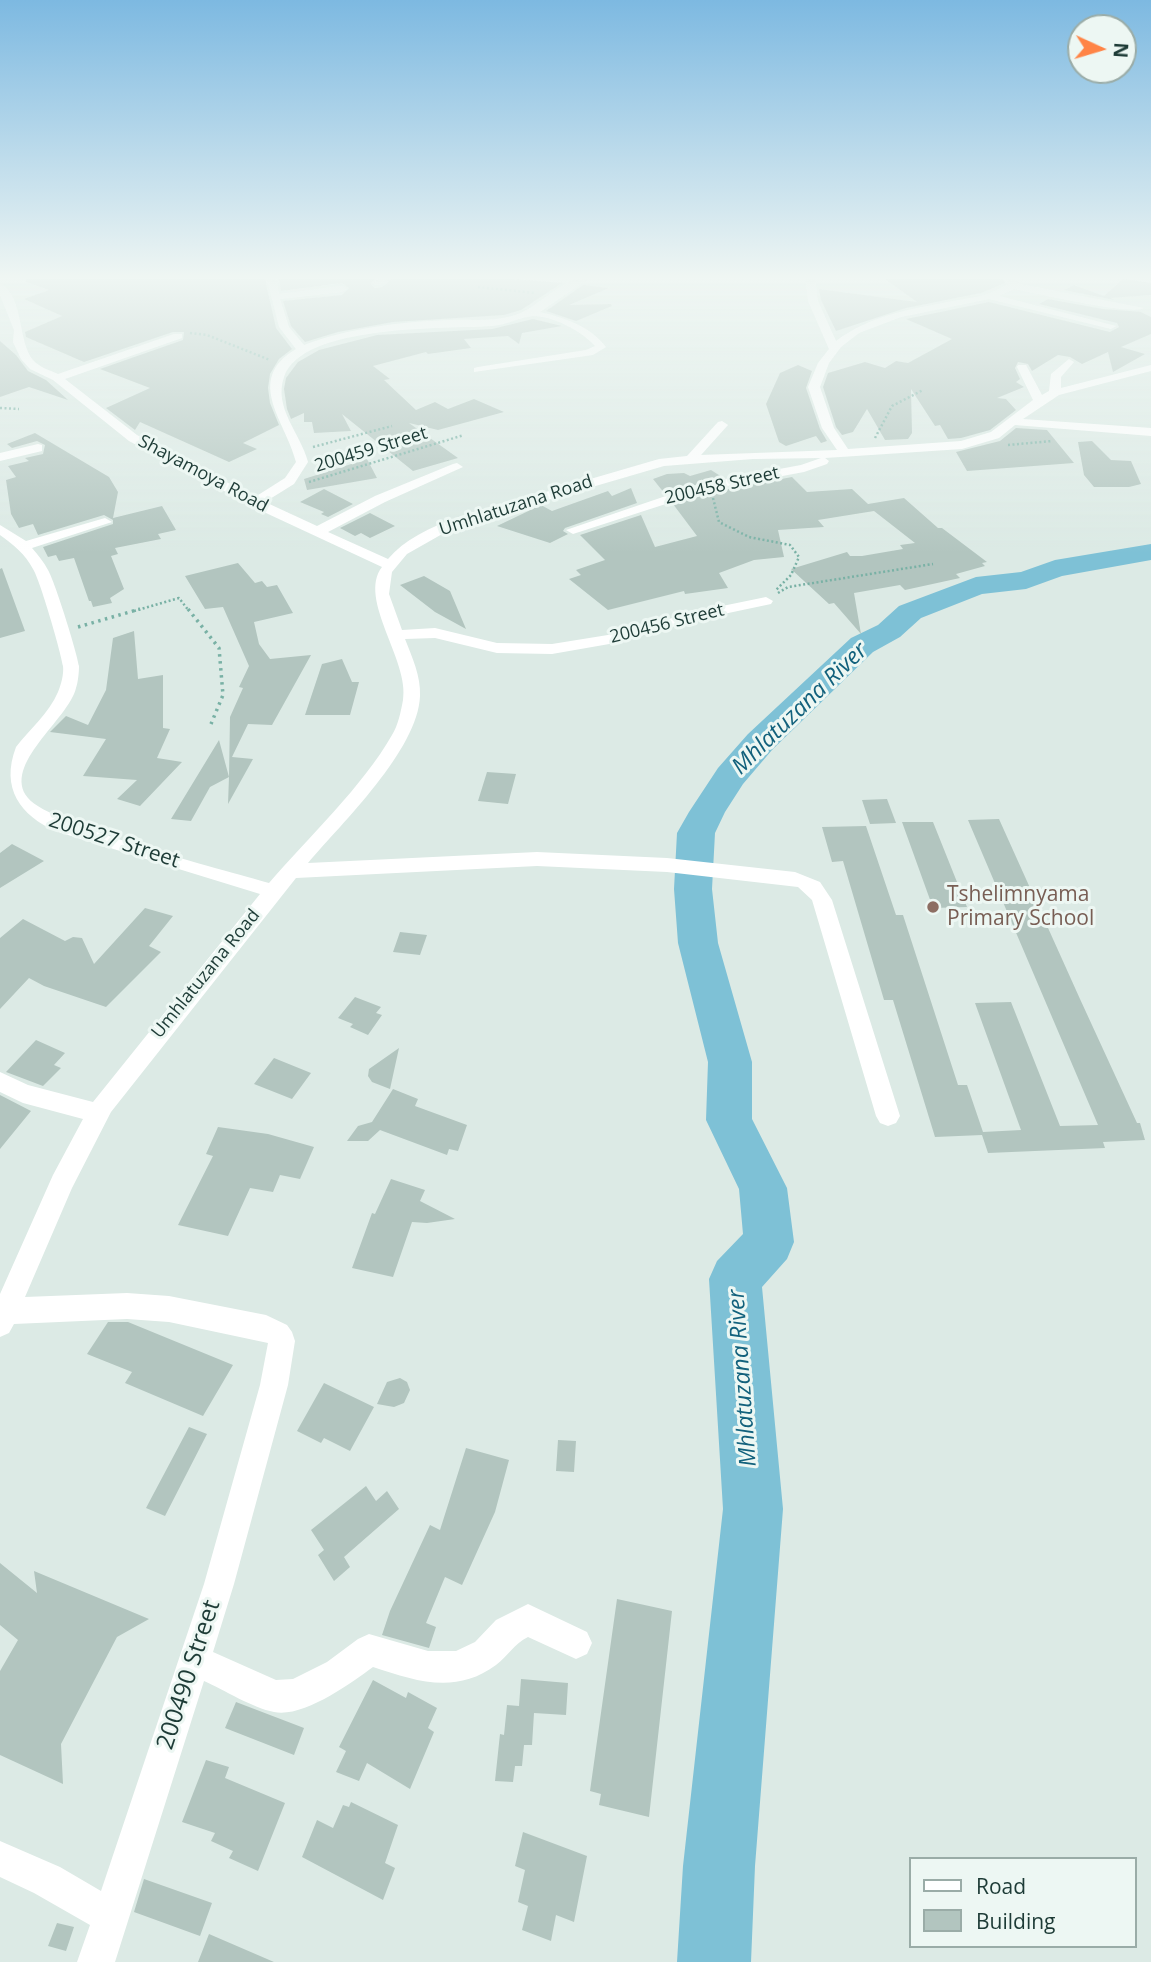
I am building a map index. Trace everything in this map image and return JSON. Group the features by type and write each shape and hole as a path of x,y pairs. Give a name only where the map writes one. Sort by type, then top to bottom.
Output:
{"street":[{"name":"Shayamoya Road","path":"41,371 57,378 133,438 255,502 389,565"},
{"path":"57,378 78,371"},
{"path":"255,502 284,485 302,461 275,398 283,371"},
{"path":"822,371 814,387 837,453"},
{"path":"1024,371 1039,401"},
{"path":"1055,393 1055,376 1060,371"},
{"name":"Umhlatuzana Road","path":"3,1318 62,1183 97,1113 273,891 370,779 402,734 412,698 407,659 383,605 382,594 389,565 411,544 453,524 631,471 691,459 962,445 995,435 1039,401 1055,393 1141,371"},
{"path":"1014,422 1151,432"},
{"path":"691,459 723,425"},
{"path":"0,457 38,448"},
{"name":"200458 Street","path":"573,530 709,486 804,468 837,453"},
{"path":"317,532 380,499 457,467"},
{"path":"24,546 105,522"},
{"name":"200527 Street","path":"0,529 24,546 42,571 71,667 68,689 60,706 22,753 7,792 31,813 62,827 273,891"},
{"name":"200456 Street","path":"396,635 435,633 498,648 552,649 615,638 698,615 766,601"},
{"path":"290,872 537,859 667,865 798,880 814,887 820,894 888,1116"},
{"path":"0,1080 23,1093 97,1113"},
{"name":"200490 Street","path":"3,1318 127,1306 169,1309 266,1328 278,1334 282,1341 274,1385 219,1584 96,1962"},
{"path":"194,1660 275,1696 295,1695 338,1673 369,1650 406,1660 422,1669 439,1671 456,1667 475,1660 490,1650 504,1633 528,1620 576,1643"},
{"path":"0,1859 47,1880 110,1916"}],"path":[{"path":"868,451 891,406 923,390"},
{"path":"0,408 19,409"},
{"path":"299,451 392,426"},
{"name":"200459 Street","path":"284,485 322,480 464,435"},
{"path":"1006,445 1062,441"},
{"path":"709,486 719,522 749,537 790,544 799,557 791,575 766,601"},
{"path":"766,601 789,587 933,564"},
{"path":"61,632 179,598 219,648 223,695 211,723"}],"building":[{"path":"0,371 28,371 46,380 68,400 29,387 0,397"},
{"path":"104,371 272,371 268,388 270,403 279,425 243,443 257,449 229,462 140,422 135,430 106,408 150,388"},
{"path":"292,371 379,371 390,379 384,380 416,410 435,402 448,409 474,399 504,412 438,430 409,423 458,458 413,471 342,414 351,431 314,433 312,422 304,422 304,413 291,419 284,389 286,378"},
{"path":"812,371 806,388 827,441 821,443 816,436 786,446 779,442 766,404 780,373"},
{"path":"836,371 1016,371 1020,379 1016,382 1024,387 997,398 1006,399 1016,410 990,430 948,439 940,425 935,426 911,389 912,433 908,439 885,440 867,409 853,432 842,435 836,427 823,387 828,373"},
{"path":"1016,428 1047,430 1074,463 967,471 956,452 1000,441"},
{"path":"35,433 109,477 118,492 113,518 162,506 176,530 158,534 161,539 115,548 118,554 111,556 124,589 110,598 112,603 93,607 74,558 59,561 56,555 48,557 43,547 113,524 113,520 104,515 38,535 33,524 19,528 11,514 6,480 16,477 8,466 43,454 45,445 37,441 12,448 7,444"},
{"path":"1092,441 1111,460 1131,461 1141,484 1129,487 1094,487 1084,475 1078,442"},
{"path":"367,459 377,478 307,490 304,479"},
{"path":"711,470 722,477 665,494 653,479 667,474 684,473 690,476"},
{"path":"792,477 807,492 852,489 868,504 904,498 938,528 942,528 987,562 982,563 985,566 956,574 960,578 905,590 900,585 854,593 861,634 834,603 829,604 791,569 847,552 850,556 862,556 903,549 900,545 915,543 874,511 818,520 824,527 778,530 784,557 754,560 719,573 728,588 685,594 684,591 608,610 569,579 581,575 576,570 605,560 580,535 641,515 655,547 697,536 673,504 713,492"},
{"path":"631,488 637,503 565,528 563,531 568,534 550,543 497,526 541,505 552,511 608,491 612,496"},
{"path":"324,489 353,504 328,517 321,514 324,512 300,502"},
{"path":"370,513 395,526 370,538 361,533 355,536 340,528"},
{"path":"238,563 255,583 262,581 267,587 277,585 293,613 254,622 259,644 270,659 311,655 272,725 248,724 232,757 253,759 228,804 230,717 249,666 223,607 205,609 185,576"},
{"path":"2,568 25,631 0,638 0,569"},
{"path":"424,576 450,591 466,629 435,612 400,585"},
{"path":"134,631 138,679 163,675 163,728 170,729 157,758 182,762 140,806 117,799 137,780 83,776 106,739 50,732 66,716 88,725 106,690 113,638"},
{"path":"342,659 352,682 359,682 350,715 305,715 322,664"},
{"path":"219,740 229,777 210,787 191,821 171,819"},
{"path":"487,772 516,774 508,804 478,801"},
{"path":"887,799 896,823 870,824 862,800"},
{"path":"999,819 1137,1123 1140,1123 1145,1140 1103,1142 1105,1148 988,1153 982,1135 935,1137 893,1000 884,1000 843,861 832,862 822,827 866,826 896,915 903,915 958,1085 967,1085 983,1132 1021,1130 975,1003 1011,1002 1060,1126 1098,1125 968,820"},
{"path":"902,822 933,822 967,907 933,908"},
{"path":"12,844 44,861 0,888 0,853"},
{"path":"145,908 173,916 149,946 161,952 106,1007 44,986 29,978 0,1009 0,938 23,919 65,941 73,937 82,938 94,964"},
{"path":"400,932 427,935 420,955 393,952"},
{"path":"355,997 381,1007 376,1013 382,1015 368,1035 350,1027 353,1024 338,1018"},
{"path":"36,1040 65,1053 54,1065 61,1068 43,1086 6,1072"},
{"path":"399,1048 390,1089 372,1082 368,1076 369,1069"},
{"path":"274,1058 311,1073 292,1099 254,1084"},
{"path":"393,1089 418,1099 415,1106 467,1125 458,1151 449,1149 447,1155 380,1130 368,1141 347,1141 358,1126 372,1122"},
{"path":"0,1095 31,1111 0,1149"},
{"path":"218,1127 268,1134 314,1147 300,1179 280,1175 273,1192 250,1188 228,1236 178,1225 213,1156 206,1154"},
{"path":"391,1179 425,1190 420,1201 455,1219 412,1222 393,1277 352,1268 372,1213 375,1214"},
{"path":"108,1322 128,1322 233,1365 203,1416 125,1383 132,1372 87,1354"},
{"path":"400,1378 407,1382 410,1390 404,1403 394,1407 377,1404 387,1382"},
{"path":"324,1383 374,1407 350,1451 324,1438 321,1443 297,1431"},
{"path":"189,1427 207,1434 165,1516 146,1508"},
{"path":"558,1440 576,1441 574,1472 556,1471"},
{"path":"466,1448 509,1460 495,1512 462,1585 445,1577 426,1623 436,1627 429,1648 382,1635 390,1611 430,1525 440,1530"},
{"path":"366,1486 376,1501 387,1491 399,1509 344,1557 350,1567 334,1581 318,1555 324,1550 311,1530"},
{"path":"0,1563 37,1593 34,1571 149,1619 117,1637 61,1744 63,1784 0,1755 0,1671 18,1640 0,1625"},
{"path":"617,1599 672,1611 649,1817 599,1805 601,1794 590,1791"},
{"path":"521,1679 568,1683 566,1715 534,1713 532,1745 524,1745 522,1766 515,1766 513,1782 495,1781 500,1734 504,1735 507,1705 519,1706"},
{"path":"373,1680 406,1698 408,1692 437,1708 428,1728 434,1732 410,1789 367,1763 359,1781 336,1772 346,1751 339,1747"},
{"path":"236,1702 304,1728 294,1755 225,1728"},
{"path":"206,1760 229,1767 225,1778 285,1803 258,1871 229,1858 233,1851 211,1841 215,1833 182,1822"},
{"path":"351,1802 398,1825 385,1863 395,1868 383,1900 302,1857 317,1820 333,1828 343,1805 349,1807"},
{"path":"523,1832 587,1856 574,1922 556,1915 551,1941 522,1930 528,1906 518,1902 525,1870 515,1866"},
{"path":"144,1879 212,1903 200,1936 134,1912"},
{"path":"57,1923 74,1927 66,1951 48,1946"},
{"path":"209,1934 274,1962 198,1962"}],"waterway":[{"name":"Mhlatuzana River","path":"714,1962 719,1866 753,1509 735,1279 769,1242 763,1188 729,1120 730,1062 698,943 693,889 696,833 730,776 760,742 862,645 889,631 910,612 976,586 1026,580 1055,569 1151,552"}],"place":[{"name":"Tshelimnyama Primary School","path":"933,907"}]}
